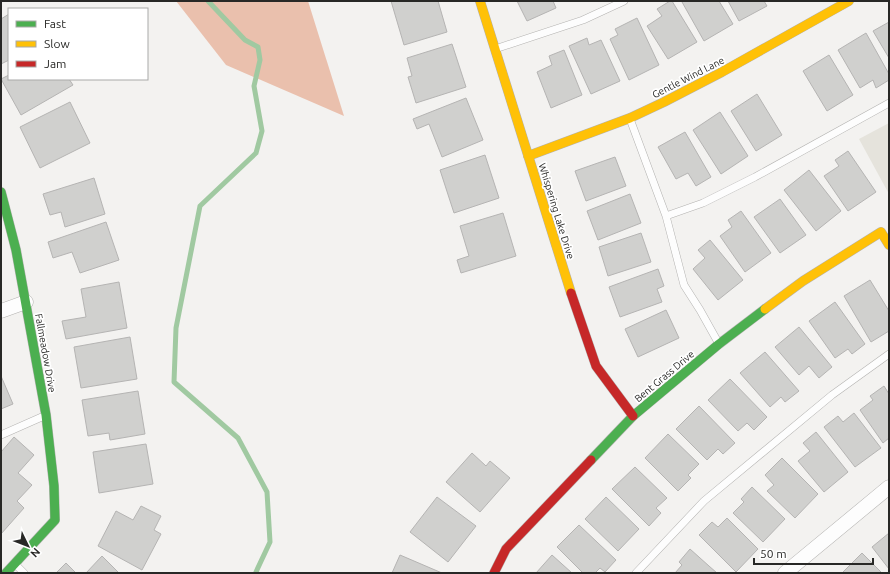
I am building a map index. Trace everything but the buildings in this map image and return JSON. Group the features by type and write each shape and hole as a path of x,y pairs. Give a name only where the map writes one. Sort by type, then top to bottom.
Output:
{"street":[{"name":"Whispering Lake Drive","path":"480,1 573,300 596,366 633,416"},
{"name":"Gentle Wind Lane","path":"528,156 630,118 722,72 849,1"},
{"name":"Fallmeadow Drive","path":"1,192 16,250 26,302 46,415 54,486 55,520 15,564"},
{"name":"Bent Grass Drive","path":"494,573 506,549 633,416 719,344 803,281 881,232 889,246"},
{"path":"1,311 26,302"},
{"path":"785,573 889,487"},
{"path":"6,573 15,564"}],"lane":[{"path":"495,49 583,20 624,1"},
{"path":"666,216 703,203 755,177 889,102"},
{"path":"630,118 666,216 684,285 719,344"},
{"path":"636,573 704,501 832,395 889,354"},
{"path":"1,435 46,415"},
{"path":"15,564 24,573"}],"shaded area":[{"path":"176,1 308,1 344,116 226,65"},
{"path":"889,123 889,194 859,139"}],"waterway":[{"path":"208,1 245,40 258,47 260,60 254,86 262,131 256,153 200,206 176,328 174,382 238,438 267,492 270,542 256,572 257,573"}],"traffic: fast":[{"path":"1,192 16,250 46,415 54,486 55,520 6,573"},
{"path":"591,460 633,416 719,344 765,309"}],"traffic: slow":[{"path":"480,1 571,293"},
{"path":"528,156 630,118 664,102 722,72 849,1"},
{"path":"765,309 803,281 881,232 889,245"}],"traffic: jam":[{"path":"571,293 596,366 633,416"},
{"path":"494,573 506,549 591,460"}]}
